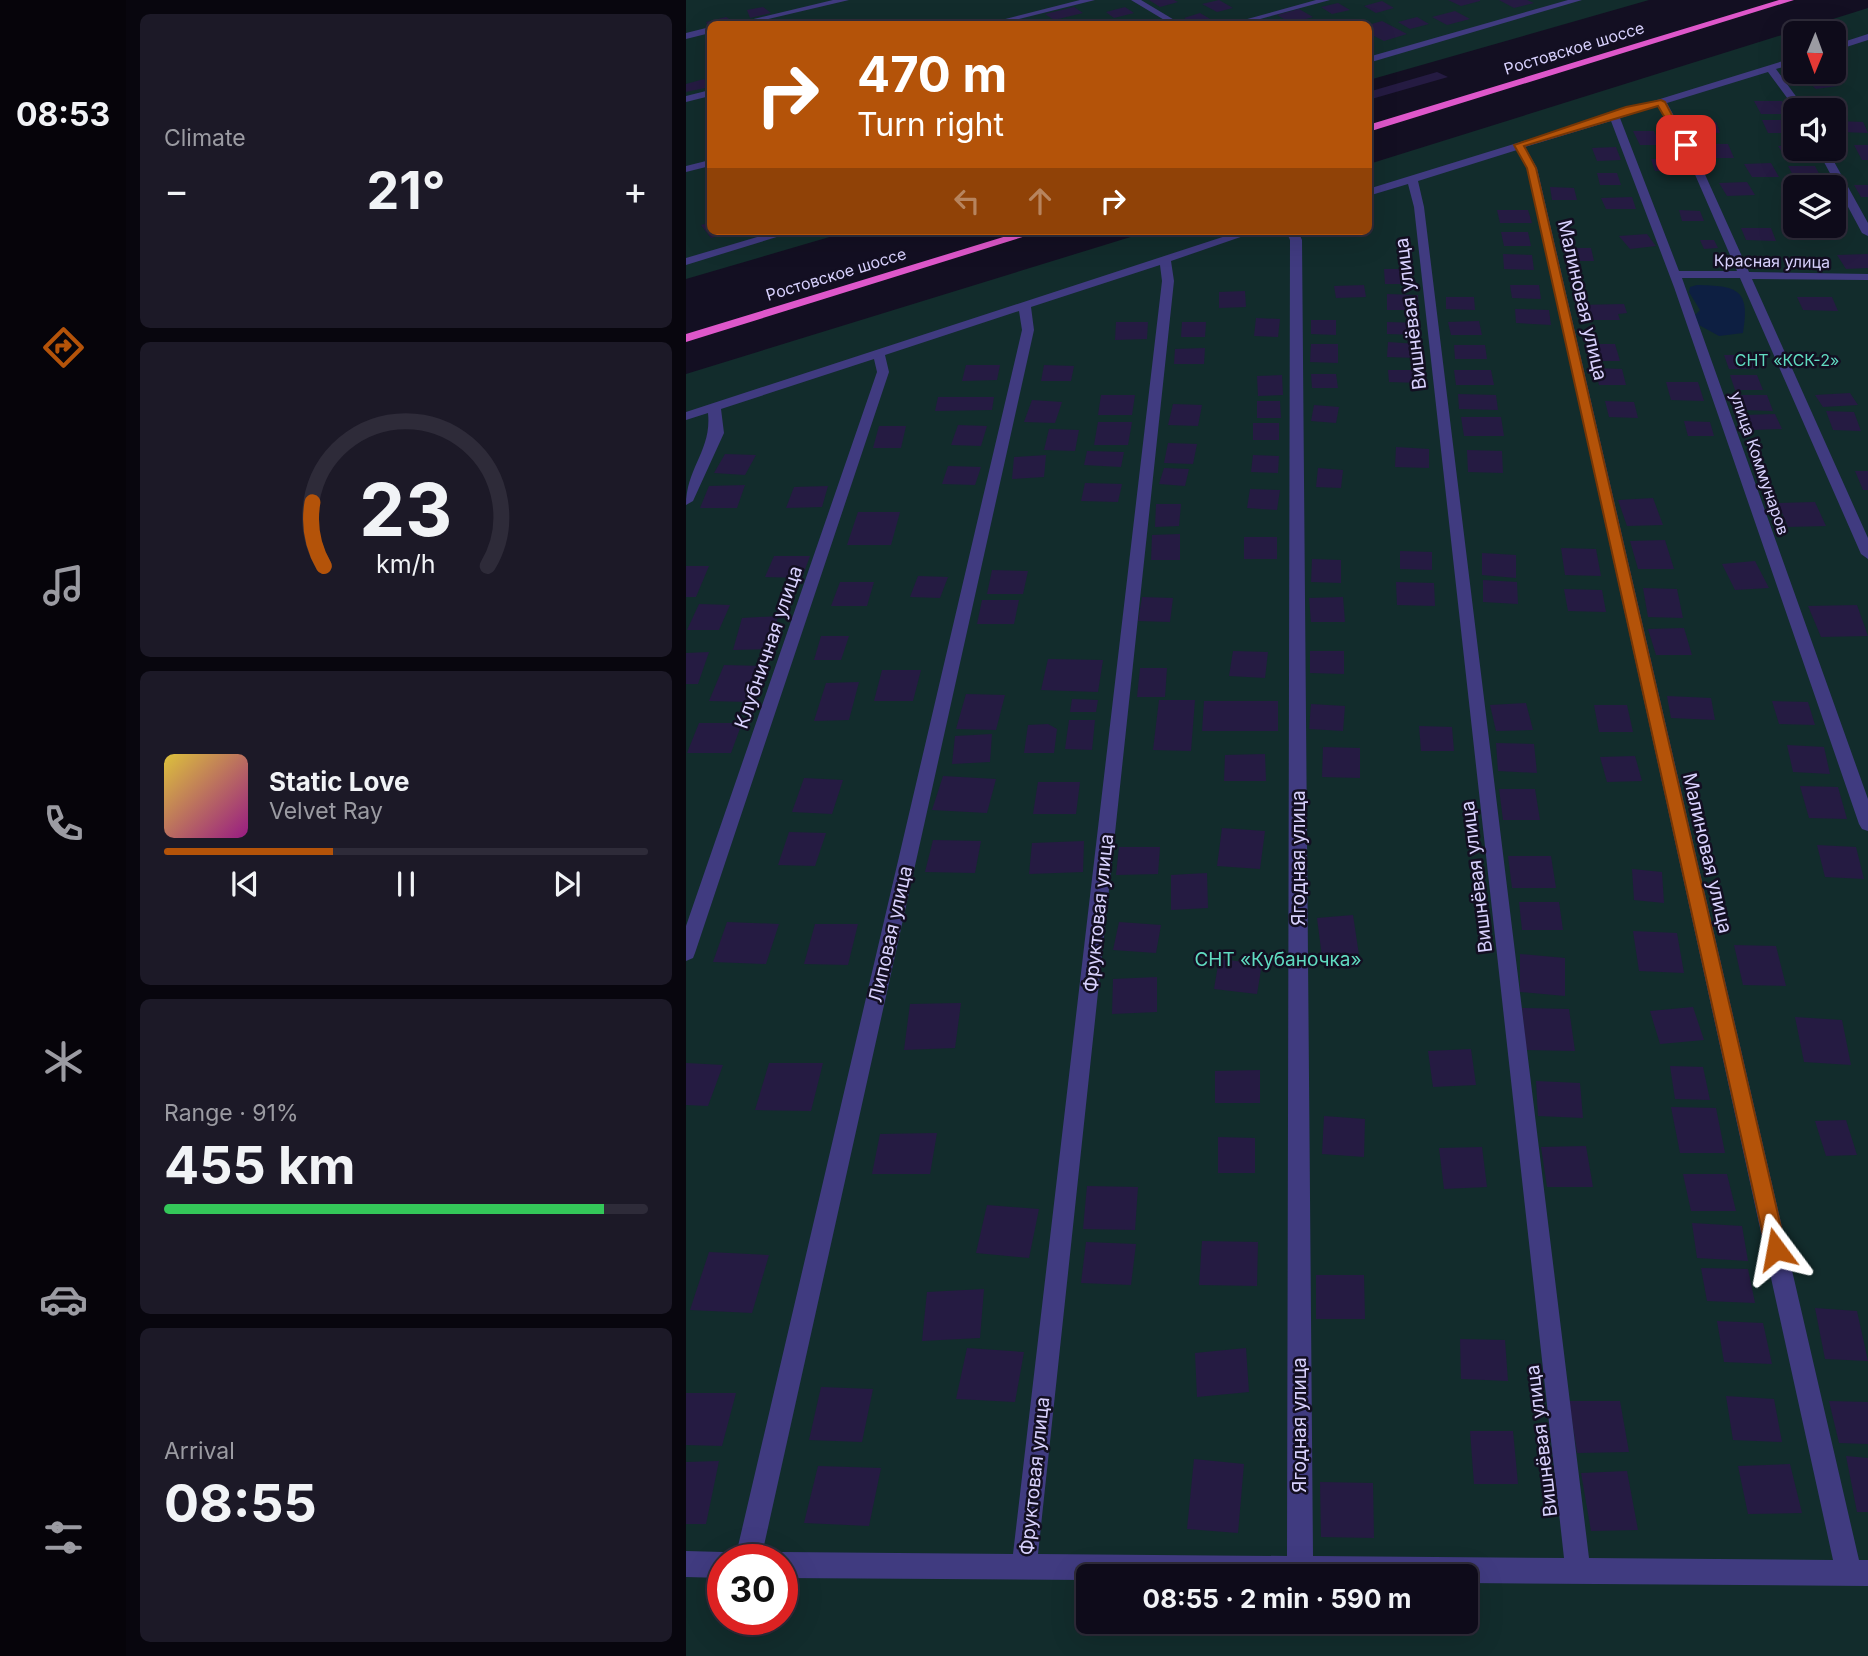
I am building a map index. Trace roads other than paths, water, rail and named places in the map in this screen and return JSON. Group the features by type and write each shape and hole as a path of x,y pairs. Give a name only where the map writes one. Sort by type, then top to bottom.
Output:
{"highway":[{"name":"Ростовское шоссе","path":"1372,117 1753,0"},
{"name":"Ростовское шоссе","path":"1372,128 1789,0"},
{"name":"Ростовское шоссе","path":"686,325 984,235"},
{"name":"Ростовское шоссе","path":"686,338 1023,235"}],"street":[{"path":"750,21 845,0"},
{"path":"1003,21 1091,0"},
{"path":"1135,0 1172,21"},
{"path":"1245,21 1326,0"},
{"path":"1372,59 1578,0"},
{"path":"686,36 707,31"},
{"path":"1846,44 1868,37"},
{"path":"1372,192 1783,64"},
{"path":"1770,68 1792,98"},
{"path":"686,99 707,94"},
{"path":"1661,102 1698,170 1868,554"},
{"name":"улица Коммунаров","path":"1614,116 1675,274 1868,824"},
{"name":"Малиновая улица","path":"1519,145 1532,168 1858,1573"},
{"path":"1829,161 1868,233"},
{"path":"686,169 707,164"},
{"name":"Вишнёвая улица","path":"1412,180 1419,207 1578,1571"},
{"path":"686,262 777,235"},
{"path":"686,416 1025,308 1240,235"},
{"name":"Ягодная улица","path":"1294,235 1296,240 1300,1564"},
{"name":"Фруктовая улица","path":"1024,1565 1168,281 1164,260"},
{"name":"Красная улица","path":"1675,274 1868,277"},
{"name":"Липовая улица","path":"751,1544 1028,330 1025,308"},
{"name":"Клубничная улица","path":"686,953 883,372 879,354"},
{"path":"686,501 717,433 714,407"},
{"path":"686,1564 707,1565"},
{"path":"798,1565 1076,1566"},
{"path":"1478,1571 1858,1573"}],"water":[{"path":"1690,287 1722,287 1738,292 1745,307 1743,333 1719,336 1699,325 1695,315 1700,310 1689,292"}],"park label":[{"name":"СНТ «КСК-2»","path":"1787,360"},
{"name":"СНТ «Кубаночка»","path":"1278,959"}]}
